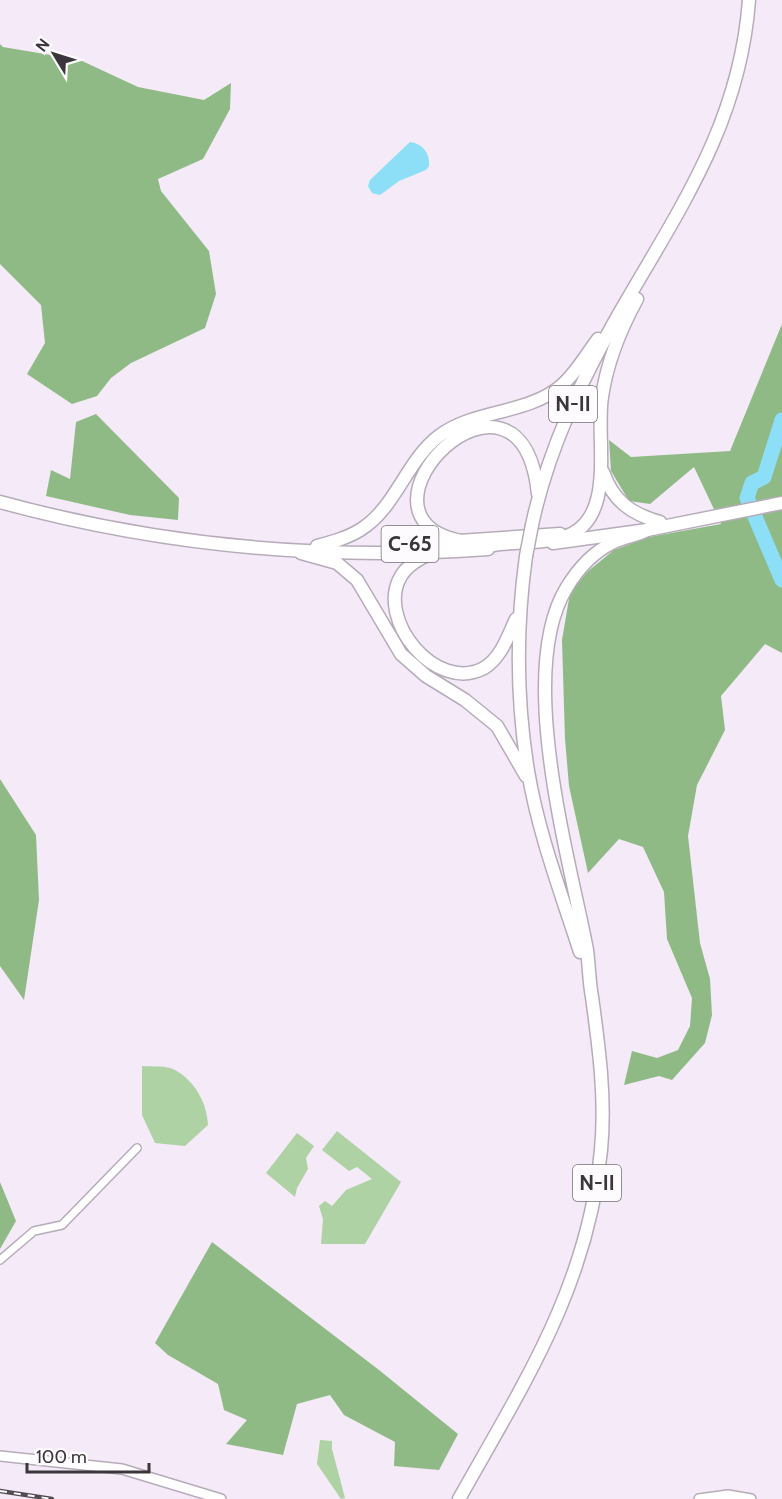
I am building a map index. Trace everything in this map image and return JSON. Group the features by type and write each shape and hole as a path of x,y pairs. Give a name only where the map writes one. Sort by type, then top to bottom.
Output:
{"main road":[{"name":"N-II","path":"459,1499 551,1333 571,1286 588,1231 603,1132 602,1083 591,994 531,785 519,702 519,609 526,556 538,500 567,415 620,313 698,178 729,105 742,52 749,0"},
{"path":"478,549 492,544 564,537 593,511 599,495 601,468 601,399 612,354 633,305 684,217 698,178"},
{"path":"317,546 347,536 373,520 426,447 453,427 525,405 560,387 620,313"},
{"path":"461,541 434,530 423,518 417,497 419,483 426,467 445,445 460,436 484,428 505,431 515,436 531,458 538,500"},
{"path":"601,468 610,490 619,502 634,513 660,522"},
{"name":"C-65","path":"0,502 129,532 301,553 434,552 562,542 647,530 782,503"},
{"name":"C-65","path":"248,547 461,541 692,520"},
{"path":"591,994 587,954 551,755 547,695 548,647 558,605 581,568 612,543 647,530"},
{"path":"434,552 410,565 402,575 394,598 399,621 406,634 425,657 438,666 462,674 483,668 501,651 519,609"},
{"path":"301,553 337,563 357,579 401,654 426,676 465,700 497,726 531,785"}],"street":[{"path":"0,1260 34,1231 62,1225 137,1148"},
{"path":"0,1456 122,1469 221,1499"},
{"path":"699,1499 728,1495 751,1499"}],"green space":[{"path":"0,44 3,47 80,60 138,87 204,100 231,83 230,109 203,159 158,179 161,191 209,251 216,294 205,328 131,363 111,378 97,396 72,404 27,374 45,343 41,305 0,264"},
{"path":"782,324 782,653 765,644 721,696 725,730 697,785 688,836 700,943 710,979 712,1015 705,1043 672,1080 659,1076 624,1085 632,1051 657,1058 678,1050 690,1026 692,998 667,939 664,892 643,847 619,839 588,873 569,786 565,739 562,640 570,593 587,572 614,550 649,537 721,524 694,467 650,504 629,501 611,471 609,440 631,457 730,451"},
{"path":"96,414 179,498 178,520 130,515 46,496 51,470 70,479 76,422"},
{"path":"0,779 36,835 39,900 24,1000 0,966"},
{"path":"142,1066 172,1068 188,1080 199,1093 208,1125 185,1146 155,1143 142,1115"},
{"path":"337,1131 401,1182 365,1244 321,1244 323,1219 319,1206 325,1201 332,1206 346,1190 372,1179 357,1167 349,1171 322,1150"},
{"path":"297,1133 314,1146 306,1158 308,1169 297,1188 295,1197 266,1173"},
{"path":"0,1182 16,1221 0,1249"},
{"path":"212,1242 379,1370 458,1434 439,1470 394,1466 395,1442 344,1415 330,1395 297,1404 283,1455 226,1444 247,1420 224,1410 218,1384 168,1355 155,1343"},
{"path":"320,1440 332,1441 345,1498 341,1499 317,1464"}],"water":[{"path":"410,142 425,150 429,166 426,170 399,181 380,195 372,193 368,186 370,180"}],"waterway":[{"path":"782,420 764,477 752,483 747,498 782,580"}],"railway":[{"path":"0,1491 52,1499"}]}
